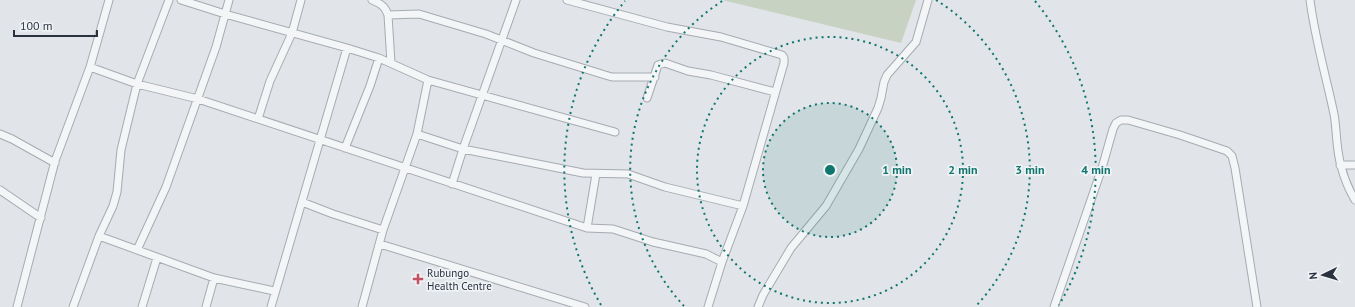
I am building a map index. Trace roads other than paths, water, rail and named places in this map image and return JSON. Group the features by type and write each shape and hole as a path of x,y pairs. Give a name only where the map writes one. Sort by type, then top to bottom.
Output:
{"street":[{"path":"17,307 55,163 90,67 109,0"},
{"path":"73,307 99,236 113,206 117,192 121,150 137,84 169,0"},
{"path":"181,0 379,58 428,80 615,132"},
{"path":"137,250 166,187 216,47 229,0"},
{"path":"258,119 270,81 292,33 301,0"},
{"path":"372,0 386,8 388,15 391,63"},
{"path":"452,184 516,0"},
{"path":"566,0 667,27 721,37 782,55 784,58 784,63 743,206 722,262 708,307"},
{"path":"758,307 763,295 791,248 826,206 859,149 878,108 887,75 916,42 928,0"},
{"path":"1310,0 1314,28 1335,117 1340,165 1355,200"},
{"path":"388,15 419,14 486,34 534,52 612,77 655,77"},
{"path":"270,307 347,48"},
{"path":"345,148 379,58"},
{"path":"647,98 658,65 665,63 688,71 710,75 775,92"},
{"path":"90,67 137,84 198,100 258,119 587,228 613,229 653,242 706,254 722,262"},
{"path":"362,307 384,230 417,134 428,80"},
{"path":"1054,307 1102,168 1113,129 1116,123 1121,120 1128,120 1180,135 1227,151 1232,156 1257,307"},
{"path":"0,134 55,163"},
{"path":"417,134 463,149 583,173 628,174 665,187 743,206"},
{"path":"1340,165 1355,165"},
{"path":"587,228 596,174"},
{"path":"0,190 41,218"},
{"path":"302,202 333,214 384,230"},
{"path":"99,236 214,278 274,291"},
{"path":"380,244 585,307"},
{"path":"142,307 157,258"},
{"path":"206,307 214,278"}],"place":[{"name":"Rubungo Health Centre","path":"418,279"}]}
